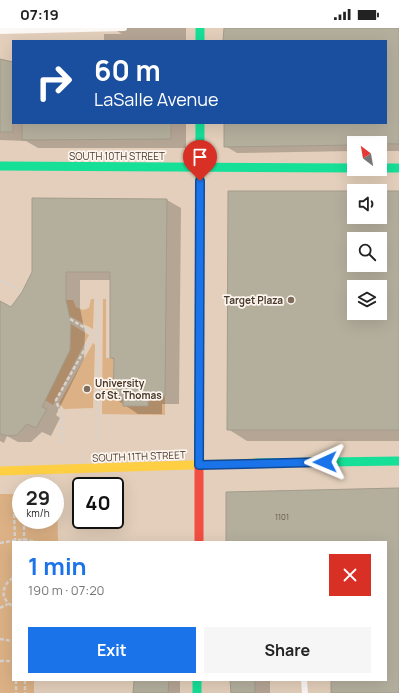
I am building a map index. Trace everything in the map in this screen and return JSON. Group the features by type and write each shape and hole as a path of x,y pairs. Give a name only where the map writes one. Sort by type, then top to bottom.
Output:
{"street":[{"path":"200,28 200,40"},
{"path":"199,541 200,124"},
{"name":"SOUTH 10TH STREET","path":"0,166 347,168"},
{"path":"387,168 399,168"},
{"name":"SOUTH 11TH STREET","path":"0,472 199,465 399,461"},
{"path":"197,681 197,693"}],"lane":[{"path":"0,31 124,28"},
{"path":"304,681 305,693"}],"path":[{"path":"2,280 22,292"},
{"path":"97,299 96,334 99,441"},
{"path":"70,319 96,334"},
{"path":"62,442 63,421 56,400 96,334"},
{"path":"14,529 14,541 24,541 24,529"},
{"path":"0,543 12,541"},
{"path":"12,579 6,582 1,591 3,598 8,604 12,606"},
{"path":"0,608 8,604"},
{"path":"0,639 12,641"},
{"path":"0,661 12,661"},
{"path":"16,681 16,693"},
{"path":"25,681 25,693"}],"shaded area":[{"path":"91,299 94,299 93,329 41,300 73,300 76,307 83,310 89,308"},
{"path":"103,299 106,299 106,358 114,358 113,398 123,398 123,406 148,406 148,396 165,396 165,415 102,414"},
{"path":"71,324 89,335 53,405 45,400"},
{"path":"93,343 95,345 93,408 64,409 59,403"},
{"path":"0,494 12,494 12,529 58,529 58,541 12,541 12,681 34,681 34,693 0,693"}],"building":[{"path":"224,28 399,28 399,144 387,144 387,136 347,136 347,145 224,147 224,124 387,124 387,40 223,40"},
{"path":"0,59 12,62 13,132 0,132"},
{"path":"22,124 171,124 171,139 22,140"},
{"name":"Target Plaza","path":"228,191 347,191 347,224 387,224 387,191 399,191 399,430 227,430"},
{"path":"32,198 167,199 165,396 148,396 148,406 123,406 123,398 113,398 114,358 110,358 110,272 66,272 66,300 71,323 70,350 42,407 47,409 36,428 27,424 17,435 9,436 0,434 0,301 11,307 22,292 32,272"},
{"path":"399,488 399,693 331,693 331,681 387,681 387,541 226,541 226,492"},
{"path":"134,681 169,681 168,693 133,693"},
{"path":"230,681 255,681 255,693 231,693"}],"traffic: fast":[{"path":"200,28 200,40"},
{"path":"199,450 200,124"},
{"path":"0,166 347,168"},
{"path":"387,168 399,168"},
{"path":"255,463 399,461"},
{"path":"197,681 197,693"}],"traffic: slow":[{"path":"0,471 255,463"}],"traffic: jam":[{"path":"199,450 199,541"}],"place":[{"name":"Target Plaza","path":"291,300"},
{"name":"University of St. Thomas","path":"87,389"}],"route":[{"path":"200,181 199,465 325,462"}]}
